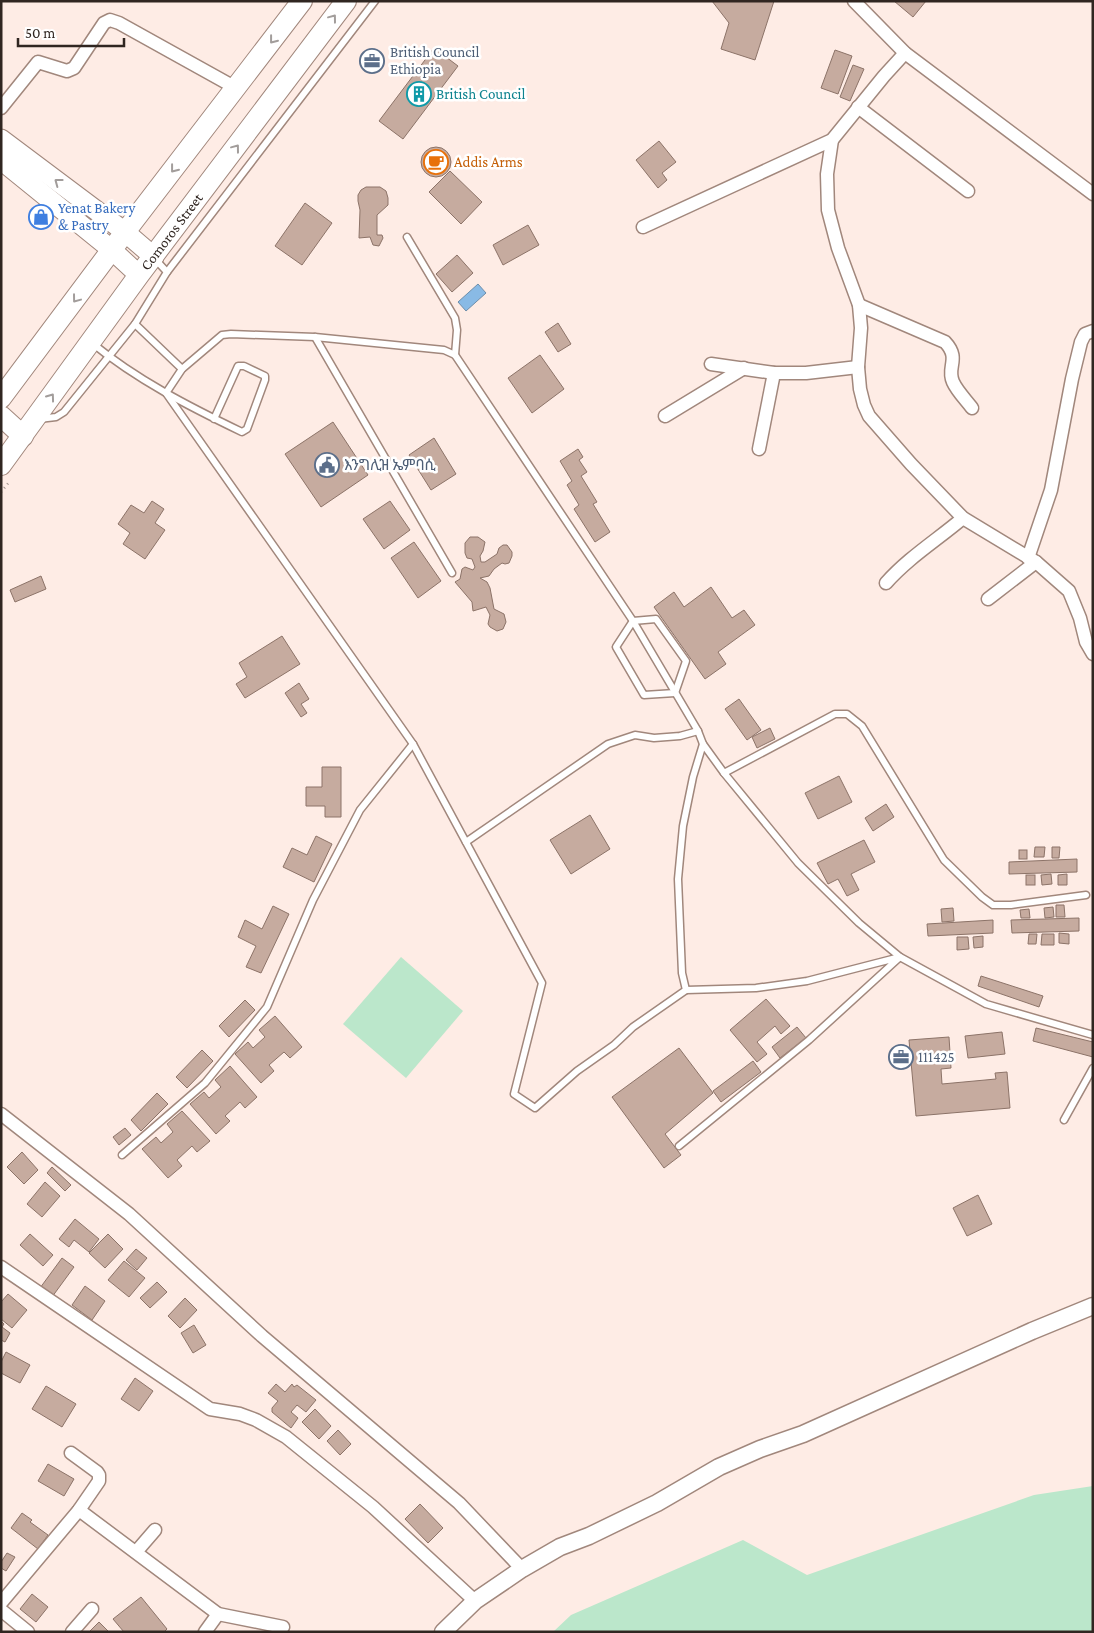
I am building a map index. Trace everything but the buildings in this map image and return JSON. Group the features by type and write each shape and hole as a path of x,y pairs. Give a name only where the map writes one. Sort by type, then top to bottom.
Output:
{"main road":[{"path":"1,398 302,1"},
{"name":"Comoros Street","path":"1,464 36,419 139,275 346,1"},
{"path":"1,139 125,232 154,257"},
{"path":"1,160 112,250 139,275"},
{"path":"1,416 23,436"}],"street":[{"path":"854,1 905,53 1093,194"},
{"path":"1,108 38,62 67,71 74,68 104,23 110,20 119,23 236,88"},
{"path":"643,227 832,140 905,53"},
{"path":"858,107 968,192"},
{"path":"832,140 827,174 828,210 838,248 859,305 861,328 858,367 862,397 869,416 911,464 963,518 1032,560 1069,591 1080,618 1086,642 1093,654"},
{"path":"859,305 945,342 950,348 954,359 952,382 972,408"},
{"path":"988,598 1032,560 1051,490 1081,342 1085,334 1093,331"},
{"path":"711,364 774,373 806,373 858,367"},
{"path":"665,416 744,368"},
{"path":"759,448 774,373"},
{"path":"886,583 900,568 963,518"},
{"path":"1,1114 130,1214 262,1336 460,1503 522,1569"},
{"path":"1,1267 204,1406 210,1409 240,1414 256,1420 286,1437 373,1508 474,1601"},
{"path":"443,1632 474,1601 522,1569 560,1547 589,1536 656,1503 719,1467 760,1448 803,1434 1032,1330 1093,1306"},
{"path":"1,1603 79,1510 98,1481 99,1475 97,1472 71,1453"},
{"path":"79,1510 218,1614 283,1628"},
{"path":"136,1552 154,1530"},
{"path":"72,1632 92,1609"},
{"path":"1,1610 28,1632"},
{"path":"205,1632 218,1614"}],"lane":[{"path":"36,419 56,417 64,412 135,324 168,272 375,1"},
{"path":"407,237 455,318 457,330 455,355"},
{"path":"154,257 168,272"},
{"path":"135,324 182,369"},
{"path":"166,393 182,369 222,335 315,337 444,350 455,355 632,621 698,731 703,744 724,773 798,862 859,923 900,958 986,1004 1093,1035"},
{"path":"315,337 452,573"},
{"path":"91,342 166,393 214,419 242,432 245,431 266,380 265,376 244,366 238,366 214,419"},
{"path":"166,393 413,744 542,983 514,1094 535,1108 577,1071 614,1045 633,1027 686,990 756,988 807,981 900,958"},
{"path":"632,621 656,619 686,661 675,693"},
{"path":"632,621 616,647 644,695 675,693"},
{"path":"724,773 835,714 847,714 862,726 944,860 982,897 993,905 1011,906 1086,895"},
{"path":"466,842 608,744 635,735 654,738 680,736 698,731"},
{"path":"122,1155 205,1083 267,1007 313,900 360,810 413,744"},
{"path":"686,990 682,973 678,879 683,826 693,776 703,744"},
{"path":"679,1146 809,1040 900,958"},
{"path":"1064,1120 1093,1068"}],"green space":[{"path":"401,957 463,1011 406,1078 343,1024"},
{"path":"1093,1486 1093,1632 553,1632 571,1615 743,1540 807,1575 1034,1495"}],"water":[{"path":"478,284 486,293 466,311 458,302"}],"place":[{"name":"British Council Ethiopia","path":"372,61"},
{"name":"British Council","path":"419,94"},
{"name":"Addis Arms","path":"436,162"},
{"name":"Yenat Bakery & Pastry","path":"41,217"},
{"name":"እንግሊዝ ኤምባሲ","path":"327,465"},
{"name":"111425","path":"901,1057"}]}
